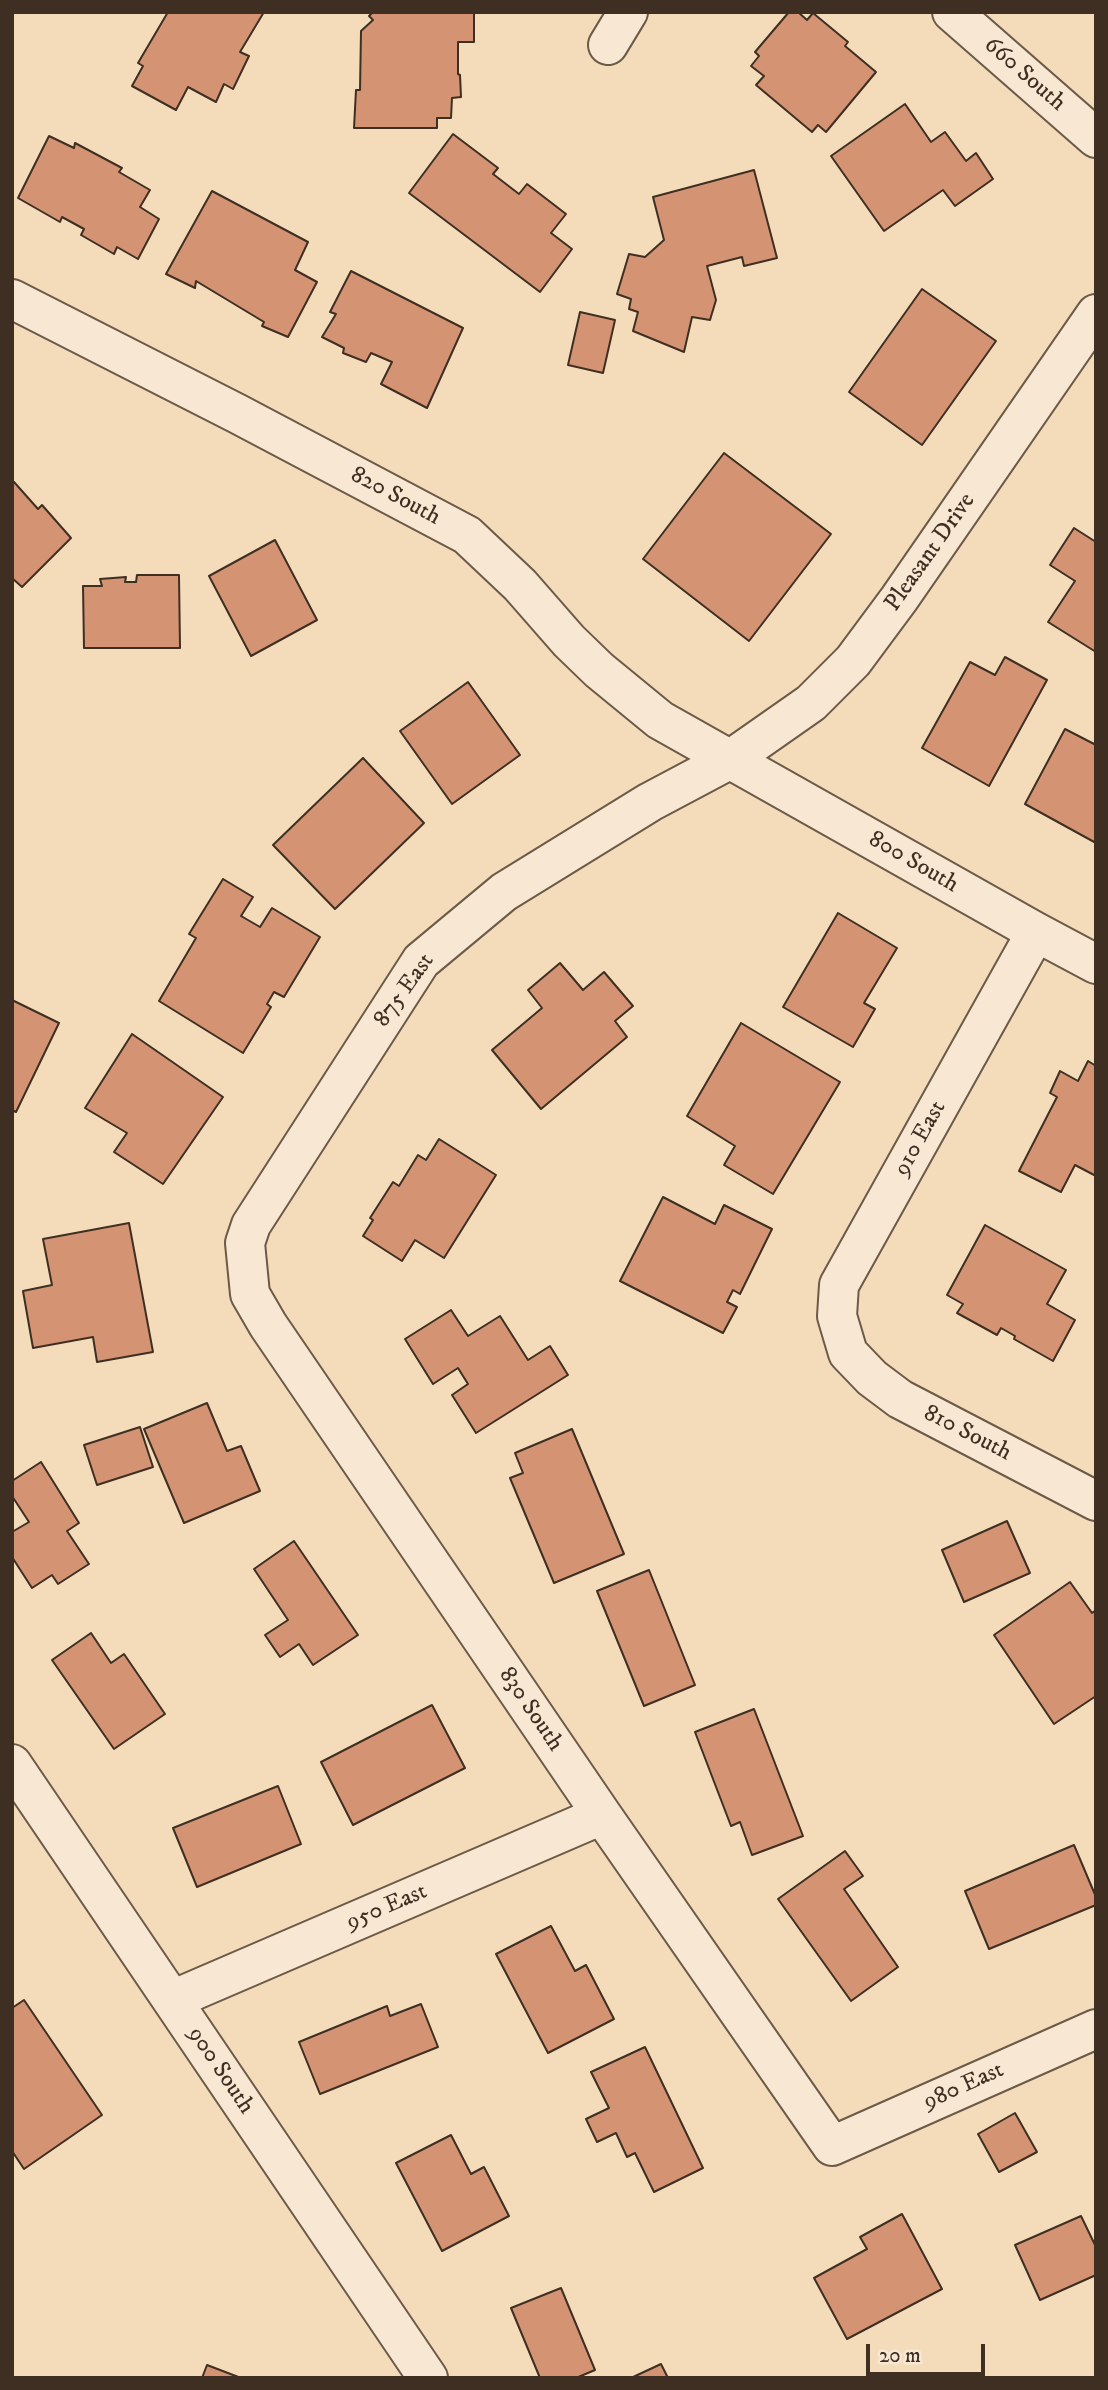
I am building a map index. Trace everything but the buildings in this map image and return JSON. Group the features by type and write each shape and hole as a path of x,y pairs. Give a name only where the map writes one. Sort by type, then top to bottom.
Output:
{"street":[{"path":"608,45 628,12"},
{"name":"660 South","path":"952,12 1096,138"},
{"name":"820 South","path":"12,299 467,535 520,584 569,641 599,670 660,720 731,759"},
{"name":"Pleasant Drive","path":"731,759 811,703 853,661 899,599 1096,314"},
{"name":"800 South","path":"731,759 1096,964"},
{"name":"875 East","path":"246,1265 245,1243 251,1225 421,961 504,892 650,802 731,759"},
{"name":"910 East","path":"848,1353 837,1316 839,1285 1036,932"},
{"name":"830 South","path":"246,1265 250,1294 268,1325 601,1815 832,2146"},
{"name":"810 South","path":"848,1353 872,1378 900,1399 1096,1501"},
{"name":"900 South","path":"12,1764 428,2378"},
{"name":"950 East","path":"172,2000 601,1815"},
{"name":"980 East","path":"832,2146 1096,2029"}]}
